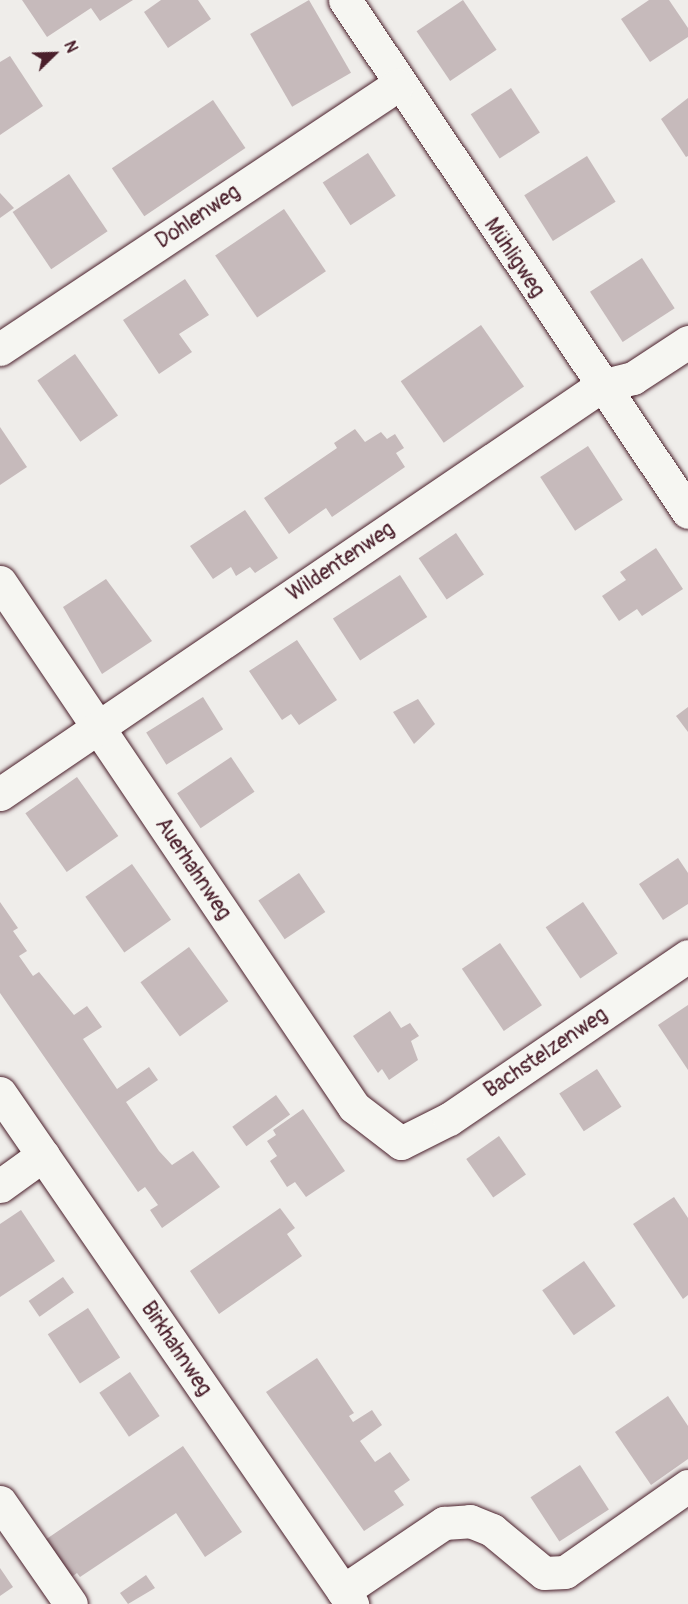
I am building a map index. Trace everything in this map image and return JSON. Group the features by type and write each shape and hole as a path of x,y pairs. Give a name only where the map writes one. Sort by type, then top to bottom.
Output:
{"street":[{"name":"Mühligweg","path":"345,0 397,85 688,513"},
{"name":"Dohlenweg","path":"0,350 397,85"},
{"name":"Wildentenweg","path":"0,794 601,386 633,378 688,342"},
{"name":"Auerhahnweg","path":"0,582 354,1107 401,1143"},
{"name":"Bachstelzenweg","path":"401,1143 449,1119 688,956"},
{"name":"Birkhahnweg","path":"0,1093 347,1598"},
{"path":"0,1186 43,1155"},
{"path":"347,1598 444,1523 470,1521 492,1530 544,1573 565,1572 688,1486"},
{"path":"0,1502 71,1604"}],"building":[{"path":"22,0 133,0 100,21 91,8 47,37"},
{"path":"161,0 198,0 211,19 168,48 144,12"},
{"path":"309,0 351,73 292,107 250,34"},
{"path":"463,0 497,50 450,81 417,31"},
{"path":"649,0 669,0 688,28 688,37 650,62 621,19"},
{"path":"10,56 43,106 0,135 0,62"},
{"path":"511,88 540,132 500,159 471,114"},
{"path":"688,98 688,156 686,157 661,119"},
{"path":"213,100 245,148 144,216 112,168"},
{"path":"368,153 396,196 350,225 323,182"},
{"path":"587,156 616,202 553,241 524,195"},
{"path":"69,174 108,231 51,269 13,212"},
{"path":"0,193 14,208 0,218"},
{"path":"284,209 326,271 257,318 215,255"},
{"path":"642,258 675,308 623,342 590,292"},
{"path":"185,279 209,315 179,334 192,352 159,374 123,320"},
{"path":"481,325 524,386 444,443 401,381"},
{"path":"75,354 118,415 80,442 37,380"},
{"path":"0,427 27,467 0,485"},
{"path":"355,429 365,442 381,432 387,439 395,434 404,448 396,453 405,467 332,517 326,508 289,534 264,498 337,448 334,443"},
{"path":"588,446 623,500 575,531 540,477"},
{"path":"245,510 278,558 255,573 250,567 236,576 231,567 213,579 190,546"},
{"path":"456,533 484,574 447,600 419,558"},
{"path":"656,548 683,589 642,616 637,609 619,621 602,596 626,580 620,572"},
{"path":"400,575 427,617 360,661 333,619"},
{"path":"106,579 152,641 102,674 63,607"},
{"path":"297,640 337,700 299,725 291,714 282,720 249,671"},
{"path":"203,697 223,729 166,765 146,733"},
{"path":"418,699 435,724 414,744 393,712"},
{"path":"688,707 688,732 676,716"},
{"path":"231,757 254,792 201,828 177,793"},
{"path":"77,777 118,836 67,872 25,813"},
{"path":"678,858 688,873 688,904 663,920 639,884"},
{"path":"132,864 171,920 124,952 85,897"},
{"path":"299,873 325,912 285,939 258,900"},
{"path":"0,902 18,928 13,931 27,951 19,956 33,976 39,972 74,1015 87,1006 102,1027 83,1039 117,1089 149,1067 158,1080 126,1102 159,1151 172,1165 193,1151 220,1187 162,1228 150,1210 158,1205 145,1187 138,1192 0,993"},
{"path":"583,902 618,953 580,979 546,927"},
{"path":"500,943 542,1005 504,1031 462,969"},
{"path":"189,947 228,1001 180,1036 140,982"},
{"path":"688,1005 688,1070 658,1025"},
{"path":"390,1011 401,1028 410,1023 419,1036 411,1041 418,1060 389,1080 382,1069 378,1073 353,1036"},
{"path":"597,1069 622,1107 584,1131 559,1094"},
{"path":"276,1095 290,1114 246,1146 232,1127"},
{"path":"303,1109 345,1171 306,1197 295,1182 287,1187 270,1161 277,1156 267,1141 276,1135 273,1130"},
{"path":"499,1136 526,1175 493,1197 466,1159"},
{"path":"674,1197 688,1218 688,1295 683,1299 633,1224"},
{"path":"280,1208 295,1228 287,1234 302,1256 219,1314 190,1271"},
{"path":"21,1210 55,1261 0,1297 0,1224"},
{"path":"584,1261 616,1306 574,1335 542,1290"},
{"path":"63,1277 74,1293 39,1317 29,1301"},
{"path":"88,1308 120,1357 80,1384 48,1334"},
{"path":"317,1358 354,1413 349,1416 353,1422 372,1410 382,1425 360,1441 375,1462 390,1452 410,1480 394,1491 404,1505 364,1531 266,1392"},
{"path":"130,1372 160,1416 129,1437 99,1393"},
{"path":"668,1396 688,1426 688,1459 651,1485 615,1432"},
{"path":"183,1446 242,1532 205,1557 176,1513 80,1577 77,1573 70,1578 45,1540"},
{"path":"580,1465 609,1509 559,1542 531,1497"},
{"path":"0,1568 13,1587 0,1596"},
{"path":"146,1575 155,1588 128,1604 120,1593"}]}
